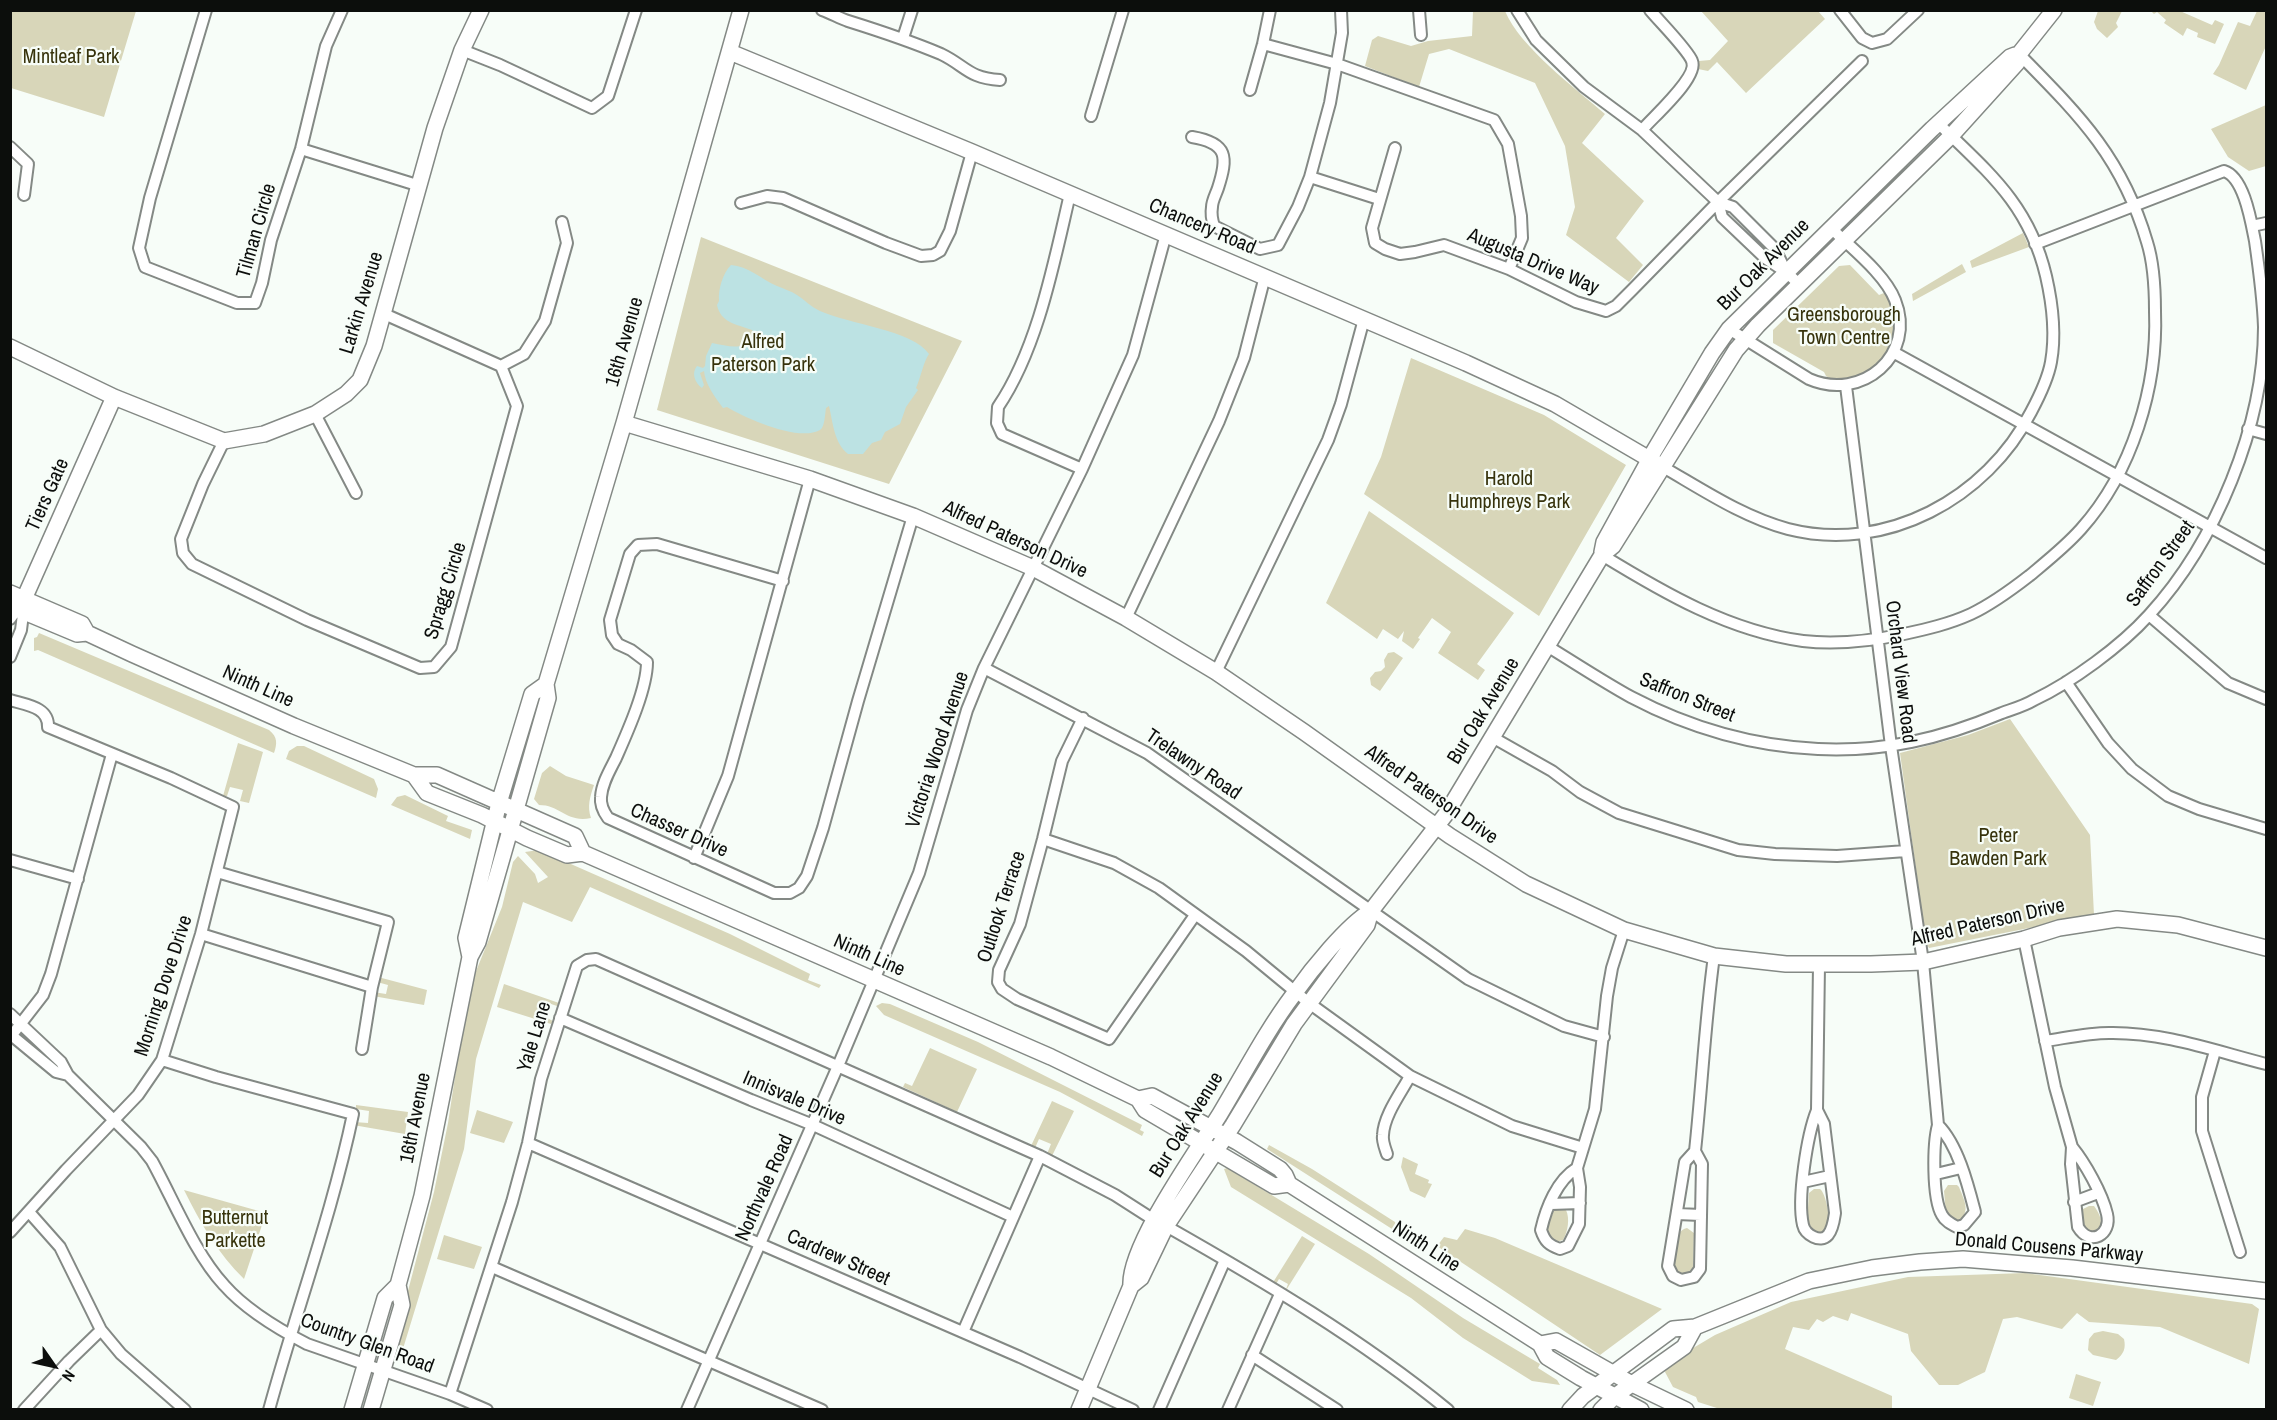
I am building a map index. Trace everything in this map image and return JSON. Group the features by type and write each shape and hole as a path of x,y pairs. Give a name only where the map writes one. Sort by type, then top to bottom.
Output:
{"street":[{"name":"Tilman Circle","path":"206,10 148,209 139,248 145,267 237,303 255,303 262,283 271,240 301,149 326,46 342,10"},
{"name":"Larkin Avenue","path":"224,441 264,434 315,414 346,394 360,380 374,346 435,128 462,50 481,10"},
{"path":"462,50 592,108 608,96 636,10"},
{"name":"16th Avenue","path":"370,1410 402,1305 398,1285 422,1196 470,957 478,942 548,698 546,684 624,423 741,10"},
{"path":"903,38 912,10"},
{"path":"1091,116 1123,10"},
{"path":"1250,90 1270,10"},
{"path":"1192,137 1210,140 1220,148 1225,157 1212,206 1214,226 1260,249 1278,245 1298,207 1310,177 1330,103 1342,33 1341,10"},
{"path":"1419,10 1420,34"},
{"path":"1517,10 1536,40 1584,87 1642,130 1718,202 1722,217 1765,258 1799,284"},
{"path":"1642,130 1678,93 1693,73 1693,61 1650,10"},
{"path":"1840,10 1862,38 1872,43 1887,39 1918,10"},
{"name":"Bur Oak Avenue","path":"1656,462 1744,339 1951,136 2017,63 2019,54 2054,10"},
{"path":"828,11 845,20 903,38 950,60 973,75 983,79 1000,80"},
{"path":"1263,44 1337,64 1494,120 1508,144 1521,216 1522,238 1509,270"},
{"name":"Chancery Road","path":"730,52 1364,319 1555,404 1656,462"},
{"path":"1602,555 1682,601 1731,622 1803,641 1842,642 1878,639 1941,626 1971,614 2006,595 2057,554 2082,528 2103,501 2117,476 2137,429 2151,379 2157,341 2155,288 2148,245 2135,206 2115,165 2072,107 2019,54"},
{"name":"Bur Oak Avenue","path":"1079,1410 1131,1286 1141,1278 1160,1223 1210,1127 1295,993 1358,919 1371,911 1437,827 1602,555 1613,546 1712,353 1729,328 1938,123 2010,57 2019,54"},
{"path":"1718,202 1862,61"},
{"path":"1656,462 1721,501 1758,519 1789,529 1816,533 1864,532 1917,519 1960,495 1983,477 2003,456 2025,424 2039,397 2051,362 2051,306 2046,275 2035,244 2017,206 1998,182 1938,123"},
{"path":"10,147 28,165 24,195"},
{"name":"Augusta Drive Way","path":"1395,148 1372,228 1376,243 1400,254 1444,244 1509,270 1576,302 1606,311 1616,306 1718,202"},
{"path":"301,149 420,186"},
{"path":"741,203 766,196 783,198 886,243 921,256 933,255 940,251 950,231 972,152"},
{"name":"Saffron Street","path":"1547,646 1653,708 1709,730 1770,743 1816,749 1891,746 1962,730 2033,701 2066,681 2123,638 2149,615 2178,577 2210,527 2232,480 2248,429 2259,377 2265,327 2260,271 2252,226 2237,180 2232,173 2224,171 2035,244"},
{"path":"1310,177 1379,199"},
{"path":"1070,194 1051,276 1030,342 998,407 996,416 1002,434 1082,469"},
{"path":"382,313 501,366 524,354 545,321 567,243 562,222"},
{"path":"2252,226 2266,223"},
{"path":"1729,328 1809,379 1846,386 1875,374 1893,352 1898,340 1898,311 1894,298 1884,281 1831,228"},
{"name":"Victoria Wood Avenue","path":"874,981 919,873 967,710 984,668 1082,469 1132,355 1166,234"},
{"path":"1126,618 1220,421 1244,358 1265,276"},
{"path":"1216,672 1328,440 1341,404 1364,319"},
{"path":"10,347 114,397 224,441"},
{"path":"1893,352 2266,558"},
{"name":"Spragg Circle","path":"224,441 203,483 181,539 183,553 192,564 307,620 420,668 434,668 451,647 517,406 501,366"},
{"name":"Orchard View Road","path":"1846,386 1891,746 1923,962 1938,1125 1935,1135 1937,1197 1941,1214 1957,1227 1964,1225 1975,1212 1961,1168"},
{"name":"Tiers Gate","path":"16,606 114,397"},
{"path":"315,414 356,493"},
{"name":"Alfred Paterson Drive","path":"624,423 810,479 913,516 1033,568 1126,618 1216,672 1437,827 1526,884 1624,930 1714,957 1819,965 1923,962 2070,926 2117,919 2178,925 2266,948"},
{"path":"2248,429 2266,434"},
{"path":"694,858 728,776 810,479"},
{"name":"Chasser Drive","path":"783,581 657,544 638,545 630,554 610,620 612,635 618,644 647,662 647,674 627,733 602,788 602,809 608,818 694,858 783,895 799,888 807,876 913,516"},
{"path":"10,657 21,630 16,606"},
{"name":"Ninth Line","path":"16,606 82,624 87,633 294,726 414,775 437,775 575,836 583,853"},
{"path":"2149,615 2228,683 2266,699"},
{"name":"Trelawny Road","path":"984,668 1147,753 1468,978 1564,1026 1604,1037"},
{"path":"2066,681 2108,743 2132,769 2168,796 2199,809 2266,829"},
{"name":"16th Avenue","path":"470,957 466,938 500,803 532,693 546,684"},
{"path":"10,699 43,711 47,716 48,726 112,754 43,995 11,1035"},
{"name":"Outlook Terrace","path":"1083,718 1062,761 1020,924 999,970 998,982 1002,989 1017,999 1109,1039 1195,915"},
{"path":"1492,737 1552,771 1580,792 1619,813 1738,850 1774,854 1837,856 1906,851"},
{"name":"Morning Dove Drive","path":"10,1232 138,1095 162,1060 201,934 233,807 112,754"},
{"name":"Ninth Line","path":"414,775 427,793 567,855 583,853 1051,1058 1138,1099 1145,1110 1274,1186 1288,1184 1540,1344 1547,1357 1641,1410"},
{"path":"1043,839 1114,863 1159,888 1246,951 1295,993 1410,1076 1512,1126 1583,1148"},
{"path":"10,860 78,879"},
{"path":"217,872 388,922 372,987 362,1049"},
{"name":"Bur Oak Avenue","path":"1160,1223 1216,1150 1309,1003 1367,925 1371,911"},
{"path":"1577,1168 1567,1174 1551,1204 1541,1230 1544,1240 1549,1245 1560,1249 1568,1246 1579,1224 1580,1187 1577,1168 1595,1109 1612,968 1624,930"},
{"path":"201,934 372,987"},
{"path":"2024,939 2045,1041 2072,1147 2071,1164 2078,1227 2083,1235 2091,1238 2104,1233 2108,1224 2107,1214 2085,1163 2072,1147"},
{"path":"1695,1151 1685,1162 1668,1266 1673,1276 1684,1281 1696,1275 1700,1269 1701,1164 1695,1151 1714,957"},
{"name":"Yale Lane","path":"450,1394 492,1267 528,1143 541,1079 577,966 588,960 596,959 838,1066"},
{"path":"1817,1110 1824,1124 1835,1213 1834,1224 1824,1238 1810,1235 1803,1228 1803,1182 1812,1124 1817,1110 1819,965"},
{"name":"Northvale Road","path":"687,1410 874,981"},
{"name":"Country Glen Road","path":"10,1014 61,1062 68,1076 141,1147 152,1161 206,1262 224,1286 253,1311 289,1335 322,1350 450,1394 468,1406 487,1410"},
{"name":"Innisvale Drive","path":"560,1018 813,1125 1013,1217"},
{"path":"2045,1041 2108,1033 2140,1035 2171,1039 2266,1064"},
{"name":"Country Glen Road","path":"11,1035 56,1072 68,1076"},
{"path":"2215,1051 2202,1097 2202,1131 2240,1252"},
{"path":"162,1060 352,1114 339,1178 289,1335 269,1410"},
{"path":"838,1066 1040,1156 1115,1195 1225,1260 1370,1352 1448,1410"},
{"path":"1387,1154 1382,1139 1383,1131 1410,1076"},
{"name":"Ninth Line","path":"1138,1099 1152,1096 1210,1127 1270,1162 1286,1175 1288,1184"},
{"path":"1936,1174 1961,1168 1951,1142 1938,1125"},
{"name":"Cardrew Street","path":"528,1143 963,1332 1133,1410"},
{"path":"963,1332 1040,1156"},
{"path":"1803,1182 1830,1176"},
{"path":"2074,1202 2098,1193"},
{"path":"1551,1204 1580,1203"},
{"path":"30,1212 60,1247 101,1330 121,1354 185,1410"},
{"path":"1677,1214 1701,1215"},
{"name":"Donald Cousens Parkway","path":"1570,1410 1596,1386 1673,1329 1695,1327 1809,1281 1872,1268 1963,1259 2072,1268 2266,1291"},
{"path":"1159,1410 1225,1260"},
{"path":"492,1267 822,1410"},
{"name":"16th Avenue","path":"352,1410 385,1298 398,1285"},
{"path":"1228,1410 1280,1294"},
{"path":"1600,1410 1615,1396 1684,1347 1695,1327"},
{"path":"24,1410 55,1375 101,1330"},
{"name":"Ninth Line","path":"1540,1344 1556,1341 1632,1384 1686,1410"},
{"path":"1252,1355 1337,1410"}],"green space":[{"name":"Mintleaf Park","path":"10,11 136,11 104,117 11,88"},
{"path":"1473,11 1505,11 1512,25 1535,53 1605,114 1582,143 1644,201 1616,238 1643,265 1629,282 1566,235 1575,207 1565,146 1535,83 1449,49 1429,54 1419,87 1365,66 1372,40 1378,36 1411,46 1428,41 1472,36"},
{"path":"1701,11 1818,11 1825,19 1746,93 1717,62 1708,71 1698,69 1699,61 1710,60 1728,41"},
{"path":"2098,11 2122,11 2116,23 2118,27 2107,38 2097,29 2094,22"},
{"path":"2151,11 2180,11 2212,25 2215,20 2224,24 2215,44 2197,37 2198,33 2187,28 2183,36 2164,23 2166,20 2157,12 2154,14"},
{"path":"2257,11 2266,11 2266,46 2246,90 2213,74 2238,22 2250,26"},
{"path":"2266,105 2266,166 2249,171 2228,157 2211,129"},
{"path":"2023,233 2029,247 1972,268 1970,261"},
{"name":"Alfred Paterson Park","path":"701,237 962,341 889,484 657,410"},
{"path":"1962,264 1966,272 1913,301 1912,294"},
{"name":"Greensborough Town Centre","path":"1850,265 1879,295 1884,293 1889,299 1895,327 1890,346 1880,362 1866,373 1854,378 1834,381 1824,372 1773,343 1773,330 1839,266"},
{"name":"Harold Humphreys Park","path":"1411,358 1544,415 1626,465 1539,616 1364,494 1381,457"},
{"path":"1369,511 1514,613 1477,664 1485,670 1478,680 1438,653 1451,632 1432,618 1413,649 1402,641 1404,631 1398,639 1383,629 1377,639 1326,603"},
{"path":"39,633 269,730 276,741 274,753 38,650 34,651 34,638"},
{"path":"1394,652 1403,658 1380,691 1371,685 1370,678 1375,672 1385,667 1384,660 1388,653"},
{"name":"Peter Bawden Park","path":"2010,719 2090,835 2094,915 1929,948 1926,943 1900,753 1968,735"},
{"path":"238,743 263,752 249,803 240,801 243,790 230,787 227,796 223,796"},
{"path":"297,746 304,746 374,779 378,789 376,798 286,759 289,751"},
{"path":"550,766 566,776 594,785 589,805 591,818 582,819 569,816 553,808 539,805 534,799 542,773"},
{"path":"405,795 448,816 446,821 472,830 470,839 391,805 397,797"},
{"path":"539,850 730,934 810,974 808,980 821,985 819,988 590,887 572,922 523,902 476,1059 464,1149 402,1352 394,1344 434,1192 448,1123 468,991 502,907 513,862 518,856 535,874 538,883 548,877 525,852"},
{"path":"378,977 427,990 424,1005 373,996 373,992 386,994 388,985 377,982"},
{"path":"504,984 559,1003 557,1006 548,1003 543,1016 553,1021 551,1024 497,1007"},
{"path":"882,1003 890,1004 978,1042 1142,1125 1140,1130 1144,1132 1142,1136 1060,1092 884,1015 876,1006"},
{"path":"930,1048 977,1069 957,1112 903,1087 905,1083 912,1086"},
{"path":"1052,1101 1074,1111 1052,1156 1047,1154 1051,1144 1039,1139 1035,1148 1031,1146"},
{"path":"356,1105 408,1112 405,1134 353,1125 354,1122 368,1123 369,1111 356,1109"},
{"path":"477,1110 513,1122 504,1143 470,1133"},
{"path":"1269,1145 1312,1169 1395,1222 1399,1231 1406,1237 1267,1149"},
{"path":"1403,1157 1418,1164 1415,1174 1429,1180 1428,1183 1432,1184 1425,1198 1410,1191 1401,1167"},
{"path":"1227,1168 1369,1254 1463,1318 1540,1364 1538,1368 1557,1380 1560,1385 1532,1381 1463,1338 1411,1298 1231,1187 1224,1169"},
{"path":"1948,1185 1959,1187 1964,1201 1965,1213 1959,1221 1953,1220 1946,1214 1944,1191"},
{"path":"1814,1189 1822,1191 1828,1213 1827,1227 1819,1233 1810,1230 1807,1223 1809,1193"},
{"name":"Butternut Parkette","path":"184,1190 266,1213 244,1279 210,1237"},
{"path":"2094,1206 2101,1222 2098,1232 2091,1234 2083,1231 2081,1216 2083,1209"},
{"path":"1560,1208 1566,1210 1568,1225 1563,1240 1556,1242 1549,1240 1546,1231 1554,1210"},
{"path":"1687,1228 1694,1233 1693,1270 1680,1276 1672,1267 1674,1250 1679,1234"},
{"path":"1465,1229 1495,1238 1662,1309 1600,1355 1437,1246 1444,1237 1457,1240"},
{"path":"444,1235 482,1247 474,1269 437,1259"},
{"path":"1302,1236 1315,1244 1285,1292 1288,1284 1279,1279 1275,1286 1272,1284"},
{"path":"2025,1273 2252,1304 2259,1309 2249,1364 2160,1327 2089,1322 2077,1313 2062,1329 2017,1317 2003,1319 1985,1372 1958,1385 1939,1385 1911,1351 1908,1334 1851,1313 1848,1321 1833,1316 1823,1322 1817,1319 1809,1330 1793,1327 1785,1349 1892,1396 1892,1409 1720,1409 1698,1402 1696,1397 1673,1387 1665,1372 1668,1363 1715,1335 1791,1302 1908,1277"},
{"path":"2103,1331 2118,1334 2124,1339 2124,1351 2116,1360 2093,1355 2088,1350 2089,1339 2094,1333"},
{"path":"2076,1374 2101,1382 2093,1406 2069,1398"}],"water":[{"path":"731,265 749,270 792,292 820,311 895,333 921,346 929,354 916,388 918,390 906,407 900,424 885,432 881,440 872,443 863,454 848,454 837,438 829,406 826,408 822,428 811,433 773,428 727,407 723,408 708,386 704,371 700,373 704,385 702,388 696,381 694,372 697,366 703,368 705,366 706,356 712,343 740,346 755,338 752,330 722,316 717,305 722,282"}]}
